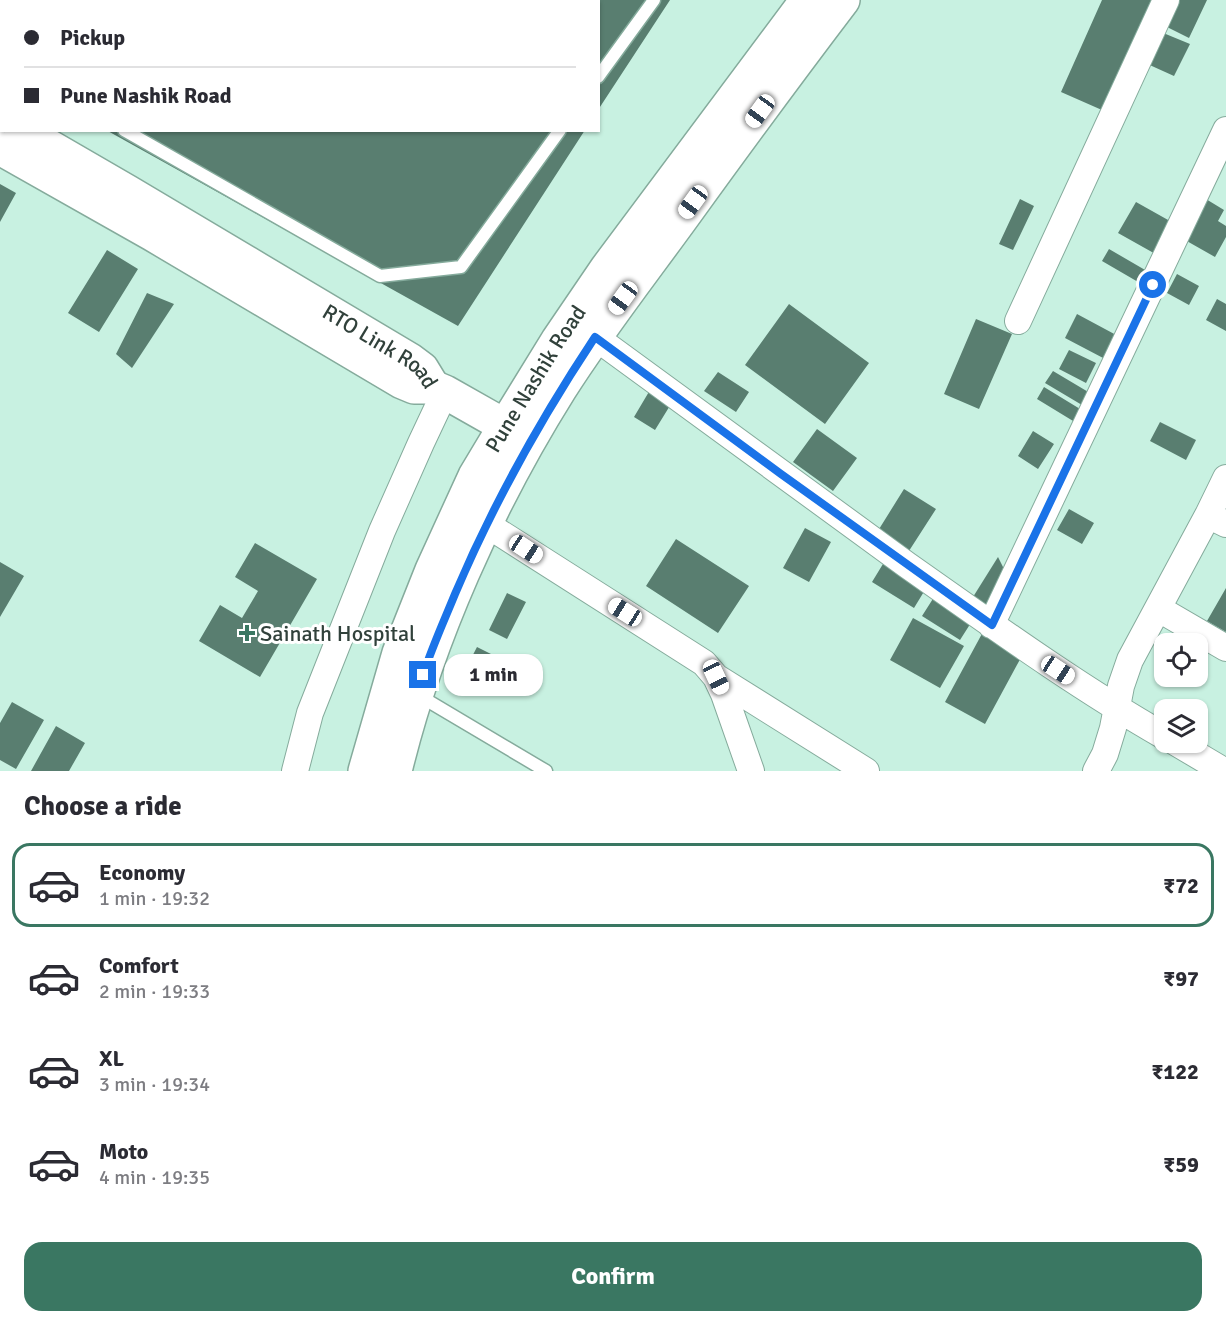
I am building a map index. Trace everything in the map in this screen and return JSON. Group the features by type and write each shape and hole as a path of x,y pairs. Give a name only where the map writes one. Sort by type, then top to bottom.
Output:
{"main road":[{"name":"Pune Nashik Road","path":"364,771 399,653 432,570 475,476 558,340 607,268 807,0"},
{"name":"Pune Nashik Road","path":"399,769 402,741 429,655 486,524 539,425 595,337 786,74 843,0"},
{"name":"RTO Link Road","path":"24,132 410,360 422,369 439,389"},
{"name":"RTO Link Road","path":"0,148 162,240 402,382 414,387 439,389"},
{"path":"439,389 505,426"}],"street":[{"path":"1018,321 1166,0"},
{"path":"992,625 1226,130"},
{"path":"595,337 992,625 1116,708 1154,730"},
{"path":"295,771 310,713 382,531 421,443 439,389"},
{"path":"1096,771 1105,754 1113,728 1121,686 1130,660 1159,609 1217,520 1226,478"},
{"path":"486,524 704,663 716,677 724,694 751,771"},
{"path":"1159,609 1226,648"},
{"path":"716,677 866,771"},
{"path":"1194,753 1224,771"}],"lane":[{"path":"600,74 654,0"},
{"path":"128,132 380,276 461,267 559,132"},
{"path":"417,694 546,771"}],"building":[{"path":"600,0 670,0 600,107"},
{"path":"1102,0 1162,0 1111,114 1061,92"},
{"path":"1177,0 1207,0 1189,38 1165,26"},
{"path":"1156,30 1190,44 1174,76 1143,62"},
{"path":"110,132 584,132 458,326"},
{"path":"0,184 16,193 0,222"},
{"path":"1201,196 1224,210 1218,221 1226,226 1226,237 1215,257 1185,240"},
{"path":"1020,199 1034,206 1013,250 999,244"},
{"path":"1136,202 1177,225 1159,256 1118,233"},
{"path":"1109,249 1152,274 1145,286 1102,261"},
{"path":"107,250 138,269 99,332 68,313"},
{"path":"1177,274 1199,286 1189,305 1167,293"},
{"path":"147,293 174,304 132,368 116,354"},
{"path":"1217,299 1226,304 1226,331 1206,320"},
{"path":"789,304 869,363 825,424 745,365"},
{"path":"1077,314 1118,336 1105,359 1065,338"},
{"path":"976,319 1012,334 979,409 944,394"},
{"path":"1069,350 1096,363 1086,383 1059,369"},
{"path":"1053,371 1095,396 1087,408 1045,383"},
{"path":"718,372 749,392 736,412 704,391"},
{"path":"1044,387 1085,412 1078,424 1037,399"},
{"path":"650,390 671,404 655,430 634,417"},
{"path":"1160,422 1196,440 1186,460 1150,441"},
{"path":"817,429 857,458 833,491 793,462"},
{"path":"1033,431 1054,444 1038,469 1018,456"},
{"path":"904,489 936,509 907,554 876,534"},
{"path":"1069,509 1094,523 1082,544 1057,530"},
{"path":"805,528 831,542 809,582 783,568"},
{"path":"676,539 749,586 718,633 646,586"},
{"path":"255,543 317,579 260,677 199,641 220,605 242,618 258,591 235,577"},
{"path":"998,557 1009,579 991,608 973,597"},
{"path":"886,559 928,585 914,608 872,582"},
{"path":"0,562 24,576 0,617"},
{"path":"1226,588 1226,632 1207,621"},
{"path":"507,593 526,602 507,639 489,630"},
{"path":"936,594 974,618 960,640 922,616"},
{"path":"913,618 964,646 940,688 890,660"},
{"path":"984,630 1024,652 985,724 945,702"},
{"path":"477,647 495,656 481,686 462,676"},
{"path":"12,702 44,720 16,769 0,760 0,723"},
{"path":"56,726 85,743 69,771 31,771"}],"place":[{"name":"Sainath Hospital","path":"247,633"}],"route":[{"path":"423,675 429,655 468,563 502,492 560,390 595,337 992,625 1153,285"}]}
